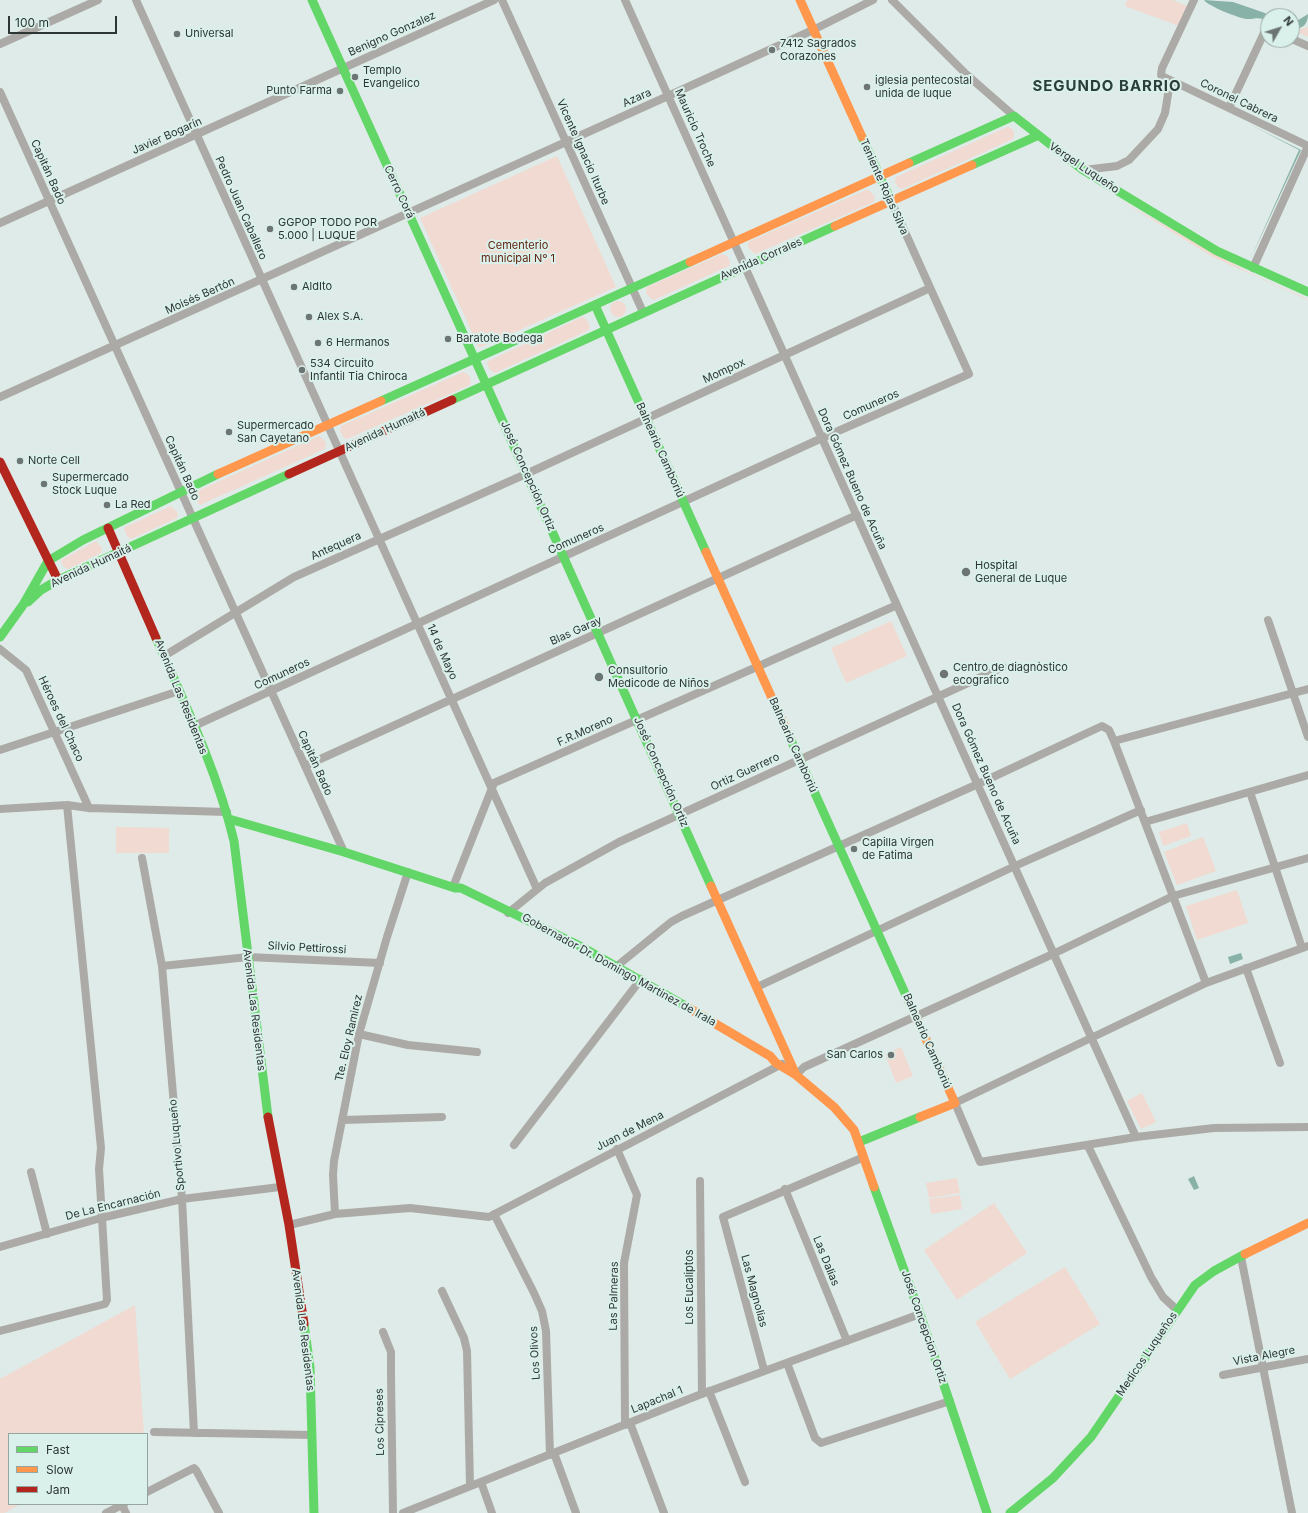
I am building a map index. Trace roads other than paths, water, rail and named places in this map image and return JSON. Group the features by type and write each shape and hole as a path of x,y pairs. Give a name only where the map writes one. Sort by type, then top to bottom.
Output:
{"main road":[{"name":"Cerro Corá","path":"312,0 486,384"},
{"name":"Teniente Rojas Silva","path":"800,0 891,201"},
{"name":"Vergel Luqueño","path":"1014,116 1037,136 1084,170 1218,251 1308,292"},
{"path":"475,360 734,241 1014,116"},
{"name":"Avenida Corrales","path":"486,384 643,312 1037,136"},
{"name":"Balneario Camboriú","path":"595,305 955,1103"},
{"name":"Avenida Humaitá","path":"24,606 30,591 48,561 83,540 180,491 327,424 475,360"},
{"name":"Avenida Humaitá","path":"24,606 41,590 58,580 120,553 486,384"},
{"name":"José Concepción Ortiz","path":"486,384 796,1075 844,1117 854,1130 859,1142"},
{"path":"0,462 58,580"},
{"name":"Avenida Las Residentas","path":"108,528 194,726 228,816 234,841 270,1130 288,1225 310,1367 314,1513"},
{"path":"0,637 24,606"},
{"name":"Gobernador Dr. Domingo Martinez de Irala","path":"228,816 408,872 454,888 459,894 509,912 617,966 639,982"},
{"name":"Gobernador Dr. Domingo Martinez de Irala","path":"509,912 639,982 770,1056 778,1064 796,1075"},
{"path":"859,1142 955,1103"},
{"name":"José Concepcion Ortiz","path":"859,1142 950,1401 986,1513"},
{"name":"Medicos Luqueños","path":"1010,1513 1042,1488 1075,1456 1091,1437 1195,1285 1205,1277 1241,1256 1308,1224"}],"street":[{"path":"0,44 98,0"},
{"name":"Pedro Juan Caballero","path":"136,0 327,424"},
{"name":"Benigno Gonzalez","path":"343,69 494,0"},
{"name":"Vicente Ignacio Iturbe","path":"502,0 643,312"},
{"name":"Mauricio Troche","path":"625,0 746,266"},
{"name":"Azara","path":"409,214 813,30 873,0"},
{"name":"Vergel Luqueño","path":"892,0 966,74 1014,116"},
{"path":"1084,170 1123,165 1154,136 1165,113 1169,88 1161,76 1162,68 1194,0"},
{"path":"1229,108 1260,42"},
{"name":"Javier Bogarín","path":"0,223 343,69"},
{"name":"Coronel Cabrera","path":"1161,76 1308,146"},
{"name":"Capitán Bado","path":"0,92 344,852"},
{"path":"1253,268 1308,146"},
{"name":"Teniente Rojas Silva","path":"891,201 969,374"},
{"name":"Moisés Bertón","path":"0,397 409,214"},
{"name":"Dora Gómez Bueno de Acuña","path":"746,266 1136,1137"},
{"name":"Mompox","path":"526,474 930,288"},
{"name":"Comuneros","path":"194,726 822,438 969,374"},
{"name":"14 de Mayo","path":"327,424 537,889"},
{"name":"Antequera","path":"164,656 235,612 294,578 526,474"},
{"name":"Blas Garay","path":"305,766 857,516"},
{"name":"F.R.Moreno","path":"491,787 494,783 897,605"},
{"path":"1268,620 1308,737"},
{"name":"Héroes del Chaco","path":"0,650 26,670 89,808"},
{"name":"Ortiz Guerrero","path":"509,912 537,889 619,842 1003,667"},
{"path":"1114,741 1308,689"},
{"path":"0,750 178,690"},
{"path":"617,966 671,922 718,899 838,845 978,784 1099,726 1107,728 1114,741 1206,982"},
{"path":"1145,822 1308,775"},
{"path":"454,888 491,787"},
{"path":"955,1103 1206,982 1306,946 1275,868 1250,792"},
{"path":"0,809 67,805 89,808 228,816"},
{"path":"0,1331 107,1302 99,1170 101,1148 67,805"},
{"path":"757,987 1015,866 1141,810"},
{"name":"Sportivo Luqueño","path":"142,858 162,966 182,1199 194,1432"},
{"path":"796,1075 804,1068 917,1018 1173,896 1308,858"},
{"name":"Tte. Eloy Ramirez","path":"335,1214 333,1175 359,1034 408,872"},
{"name":"Silvio Pettirossi","path":"162,966 248,956 380,963"},
{"path":"1246,968 1280,1063"},
{"path":"514,1145 639,982"},
{"path":"359,1034 408,1045 477,1052"},
{"path":"778,1064 785,1059 785,1048"},
{"name":"Juan de Mena","path":"492,1216 778,1064"},
{"name":"Balneario Camboriú","path":"955,1103 980,1162 1088,1146"},
{"path":"343,1120 442,1117"},
{"path":"1177,1310 1163,1297 1151,1278 1088,1146 1136,1137 1214,1128 1308,1127"},
{"name":"Las Palmeras","path":"617,1149 637,1195 624,1263 627,1424"},
{"path":"785,1189 864,1157"},
{"path":"31,1172 47,1234"},
{"name":"Los Eucaliptos","path":"700,1181 706,1393"},
{"name":"De La Encarnación","path":"0,1247 101,1218 182,1199 280,1187"},
{"name":"Las Magnolias","path":"764,1370 723,1218 726,1214 785,1189"},
{"name":"Las Dalias","path":"785,1189 847,1341"},
{"path":"288,1225 335,1214 410,1208 492,1216"},
{"name":"Los Olivos","path":"492,1216 542,1311 546,1331 552,1454 576,1513"},
{"path":"1241,1256 1292,1513"},
{"path":"442,1292 464,1338 467,1351 470,1486"},
{"name":"Lapachal 1","path":"403,1513 764,1370 920,1314"},
{"name":"Los Cipreses","path":"384,1332 392,1359 393,1513"},
{"name":"Vista Alegre","path":"1223,1375 1308,1359"},
{"path":"787,1363 815,1438 821,1443 950,1401"},
{"path":"706,1393 745,1482"},
{"path":"627,1424 664,1513"},
{"path":"154,1432 312,1435"},
{"path":"148,1491 192,1469 196,1470 219,1513"},
{"path":"481,1482 492,1513"},
{"path":"106,1513 124,1507"}],"place":[{"name":"Universal","path":"177,34"},
{"name":"7412 Sagrados Corazones","path":"772,50"},
{"name":"Templo Evangelico","path":"355,77"},
{"name":"iglesia pentecostal unida de luque","path":"867,87"},
{"name":"Punto Farma","path":"340,91"},
{"name":"GGPOP TODO POR 5.000 | LUQUE","path":"270,229"},
{"name":"AldIto","path":"294,287"},
{"name":"Alex S.A.","path":"309,317"},
{"name":"Baratote Bodega","path":"448,339"},
{"name":"6 Hermanos","path":"318,343"},
{"name":"534 Circuito Infantil Tia Chiroca","path":"302,370"},
{"name":"Supermercado San Cayetano","path":"229,432"},
{"name":"Norte Cell","path":"20,461"},
{"name":"Supermercado Stock Luque","path":"44,484"},
{"name":"La Red","path":"107,505"},
{"name":"Hospital General de Luque","path":"966,572"},
{"name":"Centro de diagnòstico ecografico","path":"944,674"},
{"name":"Consultorio Medicode de Niños","path":"599,677"},
{"name":"Capilla Virgen de Fatima","path":"854,849"},
{"name":"San Carlos","path":"891,1055"}],"district":[{"name":"SEGUNDO BARRIO","path":"1107,86"}],"park label":[{"name":"Cementerio municipal Nº 1","path":"518,252"}]}
